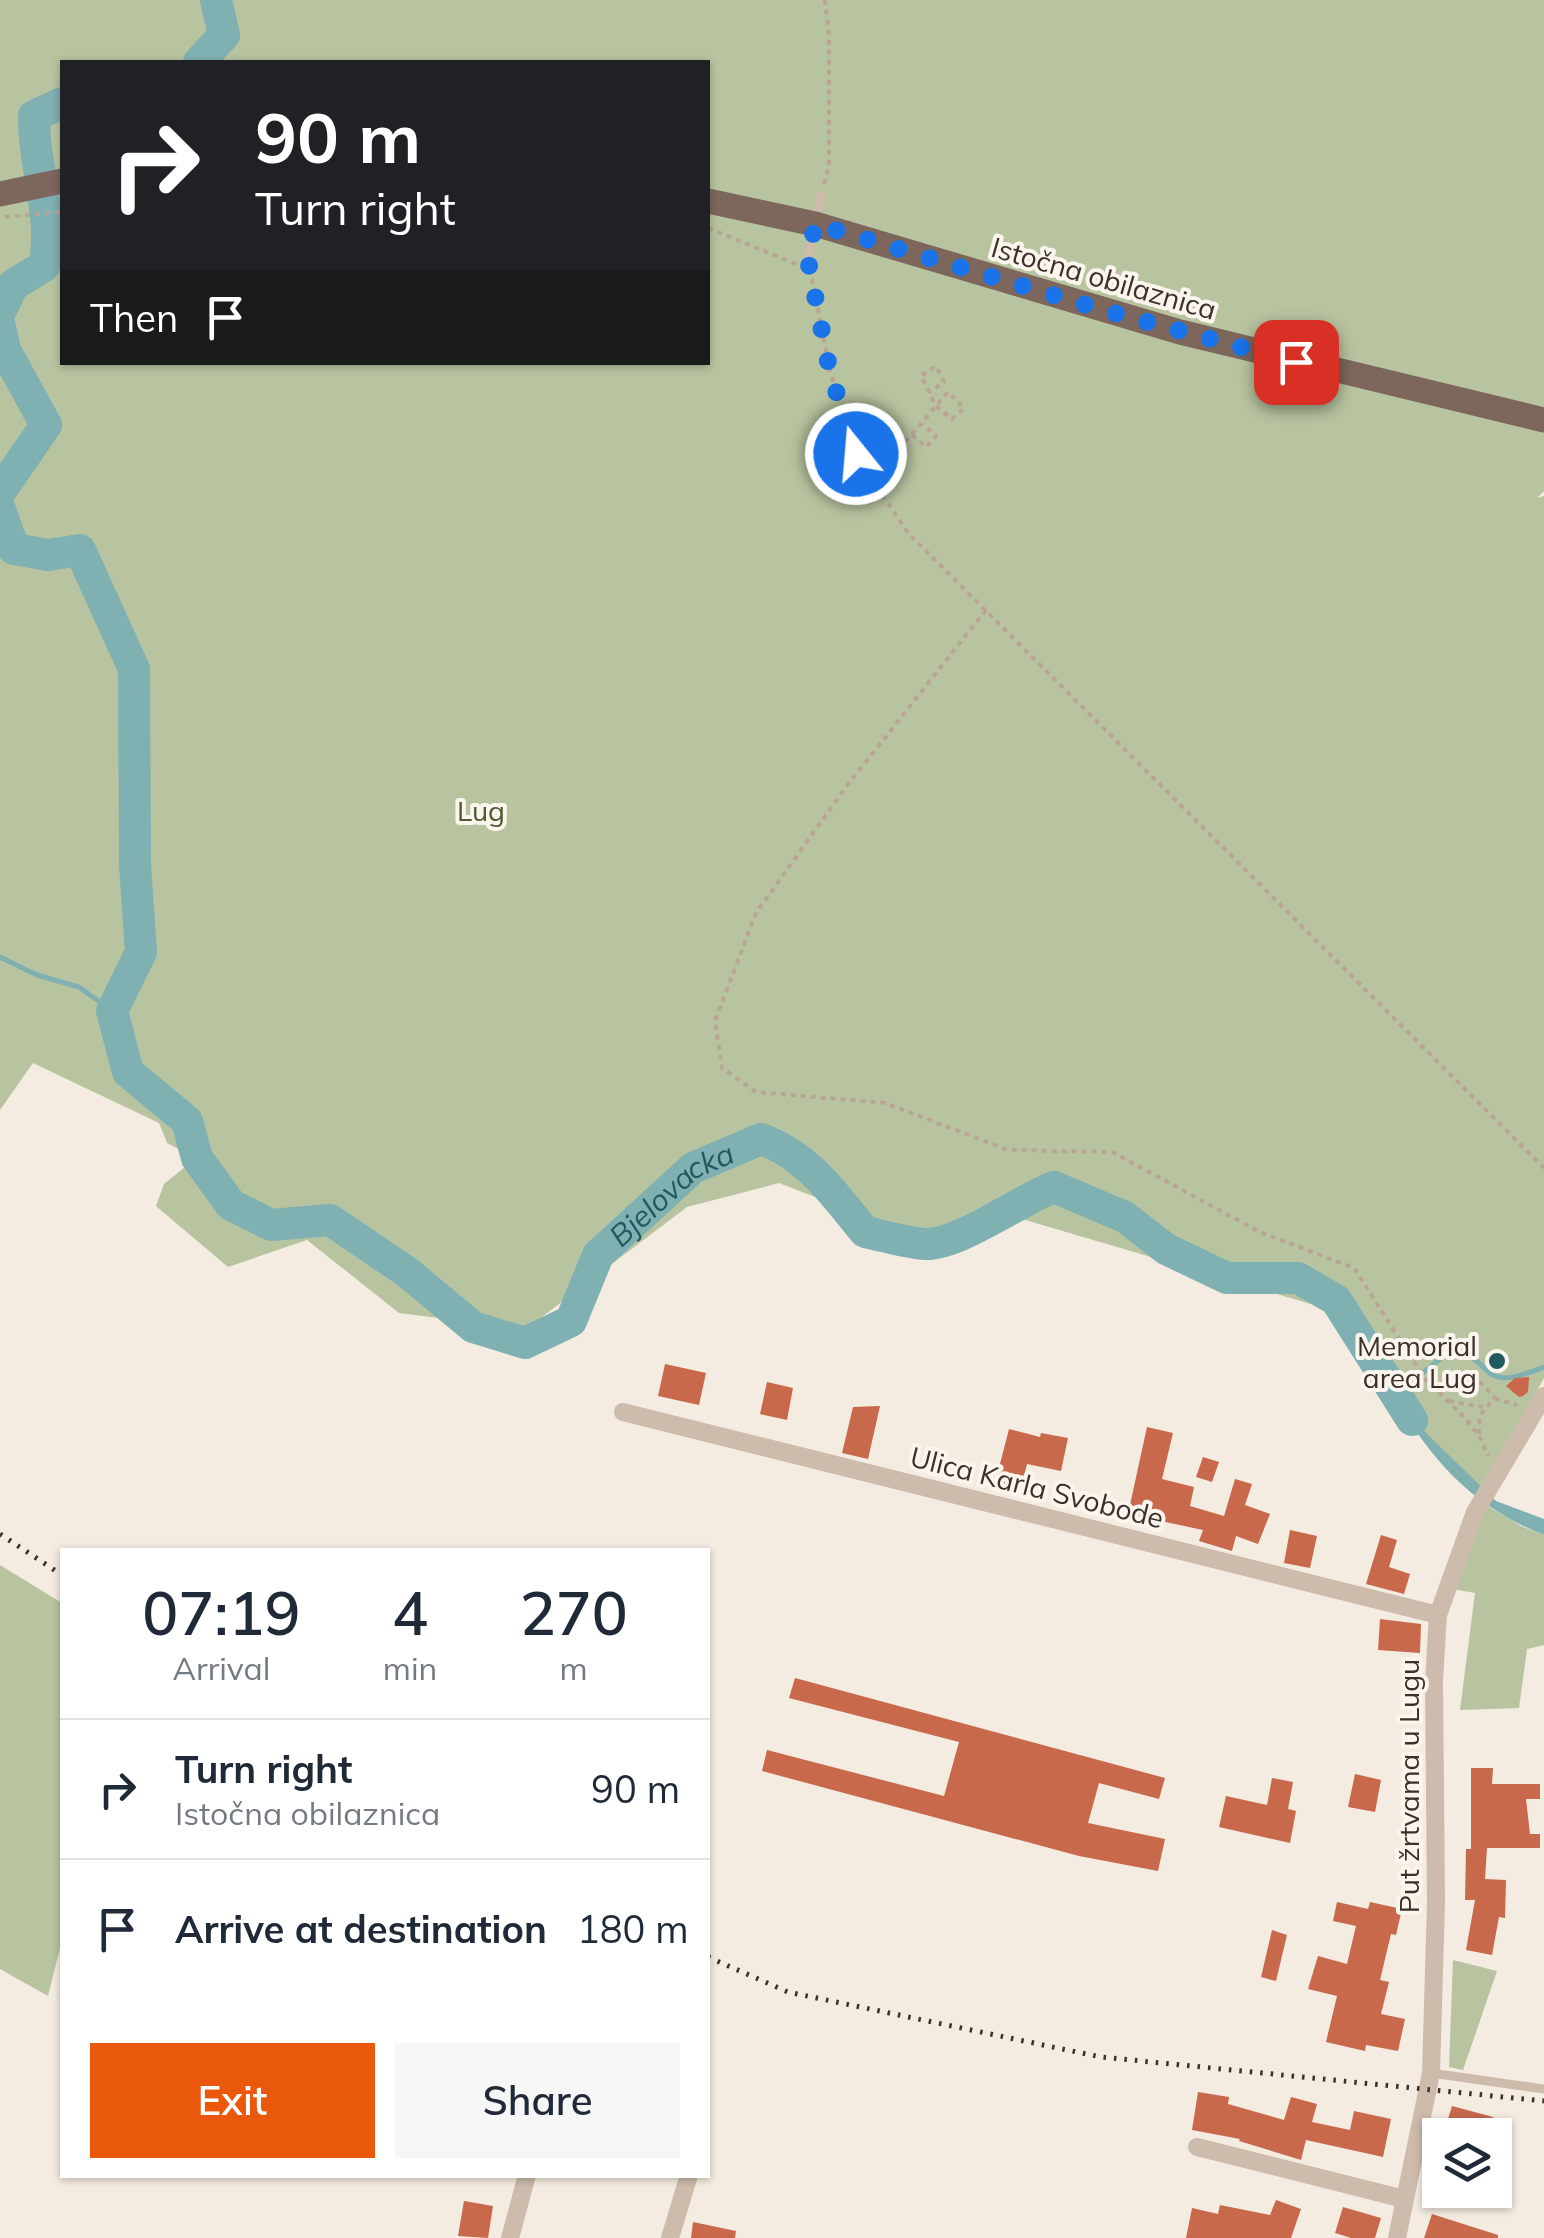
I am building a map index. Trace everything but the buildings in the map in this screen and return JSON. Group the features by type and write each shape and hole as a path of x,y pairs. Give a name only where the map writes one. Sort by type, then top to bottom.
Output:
{"main road":[{"path":"0,194 60,182"},
{"name":"Istočna obilaznica","path":"710,202 815,224 1180,332 1544,420"}],"street":[{"name":"Put žrtvama u Lugu","path":"1397,2238 1432,2074 1436,1903 1434,1680 1438,1615 1475,1512 1540,1403"},
{"name":"Ulica Karla Svobode","path":"623,1412 1438,1615"},
{"path":"1198,2147 1404,2199"},
{"path":"510,2238 526,2178"},
{"path":"670,2238 688,2178"}],"lane":[{"path":"809,264 821,195"},
{"path":"1432,2074 1544,2089"}],"path":[{"path":"821,195 829,166 830,34 825,0"},
{"path":"0,216 60,212"},
{"path":"710,229 809,264 830,372 856,454 908,533 1544,1168"},
{"path":"873,480 912,435 936,406 948,392 964,408 952,419 936,406 929,392 921,376 936,366 944,382 929,392"},
{"path":"912,435 926,446 936,436 922,423"},
{"path":"986,610 846,787 756,914 715,1021 722,1068 756,1092 884,1103 1008,1150 1112,1152 1260,1232 1354,1268 1425,1379 1479,1436"},
{"path":"1462,1374 1474,1376 1496,1399 1540,1403"},
{"path":"1494,1480 1479,1436 1478,1418 1496,1399"},
{"path":"1446,1400 1484,1408"}],"green space":[{"name":"Lug","path":"0,0 1544,0 1544,491 1537,498 1544,496 1544,1378 1507,1447 1478,1490 1444,1458 1331,1310 981,1207 926,1240 779,1183 687,1207 526,1329 399,1313 307,1240 228,1267 156,1206 164,1184 196,1158 167,1143 159,1123 33,1063 0,1110"},
{"path":"1486,1505 1544,1535 1544,1645 1527,1649 1519,1708 1460,1710 1475,1593 1453,1589"},
{"path":"0,1565 60,1602 60,1948 48,1996 0,1969"},
{"path":"1453,1960 1497,1971 1463,2070 1449,2067"}],"water":[{"path":"1389,1384 1423,1430 1496,1501 1544,1519 1544,1535 1493,1509 1452,1475 1418,1433"}],"waterway":[{"name":"Bjelovacka","path":"201,60 224,35 216,0"},
{"name":"Bjelovacka","path":"0,312 13,285 44,266 47,229 34,116 60,104"},
{"name":"Bjelovacka","path":"0,327 5,350 46,425 0,492"},
{"name":"Bjelovacka","path":"0,510 14,549 48,555 80,550 134,669 135,865 141,952 112,1011 128,1072 187,1121 197,1158 231,1205 271,1225 330,1220 407,1272 473,1327 525,1343 571,1321 598,1255 693,1168 761,1139 806,1166 865,1232 911,1242 926,1244 955,1237 1054,1187 1125,1217 1166,1249 1227,1278 1298,1278 1336,1300 1412,1420"},
{"path":"0,957 37,975 79,987 112,1011"},
{"path":"1399,1400 1413,1381 1451,1350 1466,1354 1489,1372 1506,1378 1544,1367"}],"railway":[{"path":"0,1534 60,1574"},
{"path":"710,1958 788,1992 1101,2057 1544,2101"}],"place":[{"name":"Memorial area Lug","path":"1497,1361"}],"route":[{"path":"856,454 830,372 808,260 815,224 1180,332 1296,362"}]}
